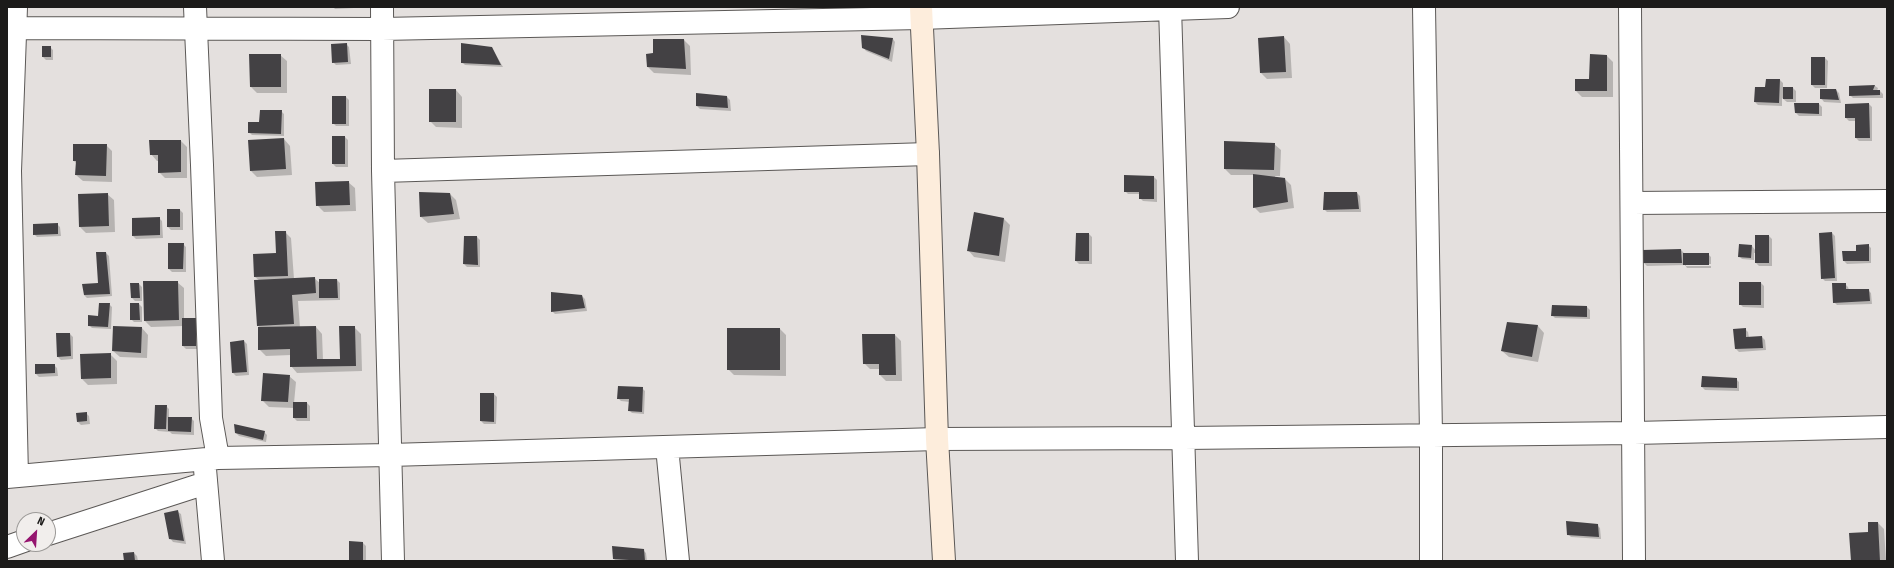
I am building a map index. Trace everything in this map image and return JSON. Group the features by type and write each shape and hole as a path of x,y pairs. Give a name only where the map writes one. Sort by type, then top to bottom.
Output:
{"main road":[{"path":"921,13 928,154 937,439 944,561"}],"street":[{"path":"195,7 194,30 202,165 211,418 211,459 206,483 213,561"},
{"path":"382,7 383,170 394,561"},
{"path":"1228,7 921,13 566,16 382,30 194,30 13,21 10,171 12,477 211,459 937,439 1634,433 1887,427"},
{"path":"1424,7 1431,435 1431,561"},
{"path":"1630,7 1634,561"},
{"path":"1170,8 1187,561"},
{"path":"383,170 928,154"},
{"path":"1632,203 1887,201"},
{"path":"667,447 678,561"},
{"path":"56,531 206,483"}],"building":[{"path":"861,35 893,38 889,59 862,48"},
{"path":"1284,36 1286,72 1260,73 1258,38"},
{"path":"653,39 684,39 686,69 647,67 646,54 653,53"},
{"path":"347,43 348,62 332,63 331,44"},
{"path":"461,43 492,47 501,65 461,63"},
{"path":"42,46 51,46 51,57 42,57"},
{"path":"249,54 281,54 281,87 250,87"},
{"path":"1590,54 1607,55 1607,91 1575,91 1575,79 1589,79"},
{"path":"1811,57 1825,57 1825,85 1811,85"},
{"path":"1766,79 1780,79 1779,103 1754,102 1755,87 1765,87"},
{"path":"1875,85 1873,90 1880,90 1880,95 1849,96 1849,86"},
{"path":"1783,87 1793,87 1793,99 1783,99"},
{"path":"429,89 456,89 456,122 429,122"},
{"path":"1820,89 1836,89 1839,100 1820,99"},
{"path":"696,93 727,96 728,108 696,106"},
{"path":"332,96 346,96 346,124 332,124"},
{"path":"1794,103 1819,103 1819,114 1795,113"},
{"path":"1869,103 1870,138 1855,138 1855,118 1845,118 1845,104"},
{"path":"260,110 282,110 281,134 248,133 248,122 259,122"},
{"path":"332,136 345,136 345,164 332,164"},
{"path":"284,138 286,169 250,171 248,140"},
{"path":"149,140 181,140 181,172 158,173 158,155 150,155"},
{"path":"1224,141 1275,143 1274,170 1224,169"},
{"path":"73,144 107,144 106,176 75,175 76,161 73,161"},
{"path":"1253,174 1285,178 1288,202 1253,208"},
{"path":"1124,175 1154,176 1154,199 1139,199 1139,192 1124,192"},
{"path":"349,181 350,205 316,206 315,182"},
{"path":"419,192 450,193 454,214 420,217"},
{"path":"1324,192 1357,192 1359,209 1323,210"},
{"path":"108,193 109,226 79,227 78,194"},
{"path":"167,209 180,209 180,227 167,227"},
{"path":"974,212 1004,218 999,256 967,251"},
{"path":"160,217 160,235 132,236 132,218"},
{"path":"58,223 58,234 33,235 33,224"},
{"path":"275,231 286,231 288,276 254,277 253,254 276,253"},
{"path":"1832,232 1835,278 1821,279 1819,233"},
{"path":"1076,233 1089,233 1089,261 1075,261"},
{"path":"1755,235 1769,235 1769,263 1755,263"},
{"path":"464,236 477,236 478,265 463,264"},
{"path":"168,243 184,243 183,269 168,269"},
{"path":"1739,244 1752,245 1751,258 1738,257"},
{"path":"1869,244 1869,261 1843,261 1842,251 1856,251 1856,245"},
{"path":"1681,249 1682,263 1643,263 1642,250"},
{"path":"96,252 106,252 110,294 84,295 82,284 98,283"},
{"path":"1683,253 1709,253 1709,265 1683,265"},
{"path":"315,277 316,293 292,295 294,324 257,326 254,280"},
{"path":"319,279 337,279 338,298 319,298"},
{"path":"143,281 178,281 179,320 144,321"},
{"path":"1739,282 1761,282 1761,305 1739,305"},
{"path":"130,283 139,283 140,298 131,298"},
{"path":"1832,283 1846,283 1846,289 1869,289 1870,301 1833,303"},
{"path":"551,292 582,295 585,308 551,312"},
{"path":"99,303 110,303 108,327 88,326 88,315 98,316"},
{"path":"130,303 139,303 140,320 130,320"},
{"path":"1552,305 1587,306 1587,317 1551,316"},
{"path":"182,318 196,318 196,346 182,346"},
{"path":"1507,322 1538,325 1532,357 1501,351"},
{"path":"113,326 142,327 141,353 112,351"},
{"path":"316,326 317,359 340,359 339,326 355,326 356,366 290,367 290,349 258,350 258,327"},
{"path":"727,328 780,328 780,370 727,370"},
{"path":"1746,328 1746,337 1762,336 1763,348 1735,349 1733,329"},
{"path":"56,333 70,333 71,356 57,357"},
{"path":"862,334 895,334 896,375 879,375 879,364 863,364"},
{"path":"244,340 247,372 232,373 230,342"},
{"path":"111,353 111,378 81,379 80,354"},
{"path":"35,364 55,364 55,373 35,374"},
{"path":"263,373 290,375 288,402 261,401"},
{"path":"1702,376 1737,378 1737,388 1701,387"},
{"path":"618,386 643,387 642,412 628,411 629,399 617,399"},
{"path":"480,393 494,393 494,422 480,421"},
{"path":"293,402 307,402 307,418 293,418"},
{"path":"155,405 167,405 166,429 154,429"},
{"path":"87,412 87,421 77,422 76,413"},
{"path":"168,417 192,417 191,432 168,431"},
{"path":"234,424 265,431 263,440 235,433"},
{"path":"178,510 184,541 169,539 164,513"},
{"path":"1566,521 1598,524 1599,537 1567,535"},
{"path":"1868,522 1878,522 1880,561 1851,561 1849,533 1868,532"},
{"path":"349,541 363,542 363,561 349,561"},
{"path":"612,546 644,549 645,561 613,559"},
{"path":"134,552 135,561 124,561 123,553"}]}
